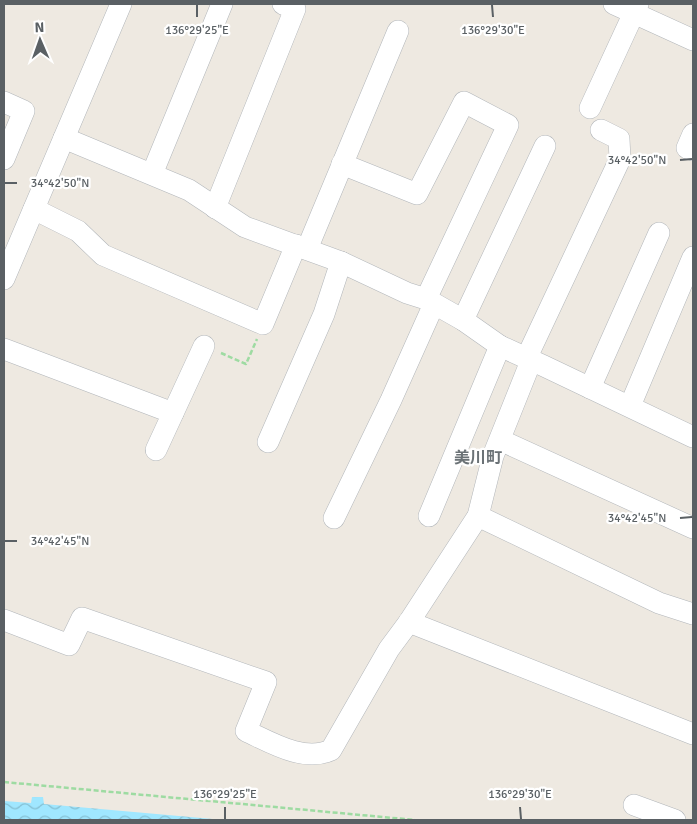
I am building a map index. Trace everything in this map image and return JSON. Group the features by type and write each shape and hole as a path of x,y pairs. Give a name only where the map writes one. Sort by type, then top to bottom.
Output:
{"street":[{"path":"4,279 121,4"},
{"path":"152,174 222,4"},
{"path":"215,208 295,9 284,4"},
{"path":"614,4 636,8 693,40"},
{"path":"590,108 636,8"},
{"path":"34,209 78,231 104,255 263,324 342,164 398,31"},
{"path":"4,102 24,111 4,159"},
{"path":"334,518 391,400 430,301 508,125 464,102 417,194 342,164"},
{"path":"4,620 69,645 82,618 266,682 246,731 283,747 306,754 317,754 331,750 389,649 409,622 478,516 493,456 529,360 620,159 619,138 601,130"},
{"path":"693,134 686,148 693,150"},
{"path":"64,138 189,190 245,227 341,262 407,293 430,301 463,320 500,346 693,437"},
{"path":"463,320 546,146"},
{"path":"590,388 659,233"},
{"path":"630,406 685,301 693,257"},
{"path":"268,442 324,314 341,262"},
{"path":"156,450 204,346"},
{"path":"429,516 500,346"},
{"path":"4,349 173,413"},
{"path":"500,440 693,528"},
{"path":"478,516 659,603 693,614"},
{"path":"409,622 693,734"},
{"path":"634,805 675,820"}],"path":[{"path":"204,346 246,364 263,324"},
{"path":"4,782 415,820"}],"water":[{"path":"32,797 43,797 44,804 224,820 4,820 4,801 31,803"}],"district":[{"name":"美川町","path":"478,457"}]}
